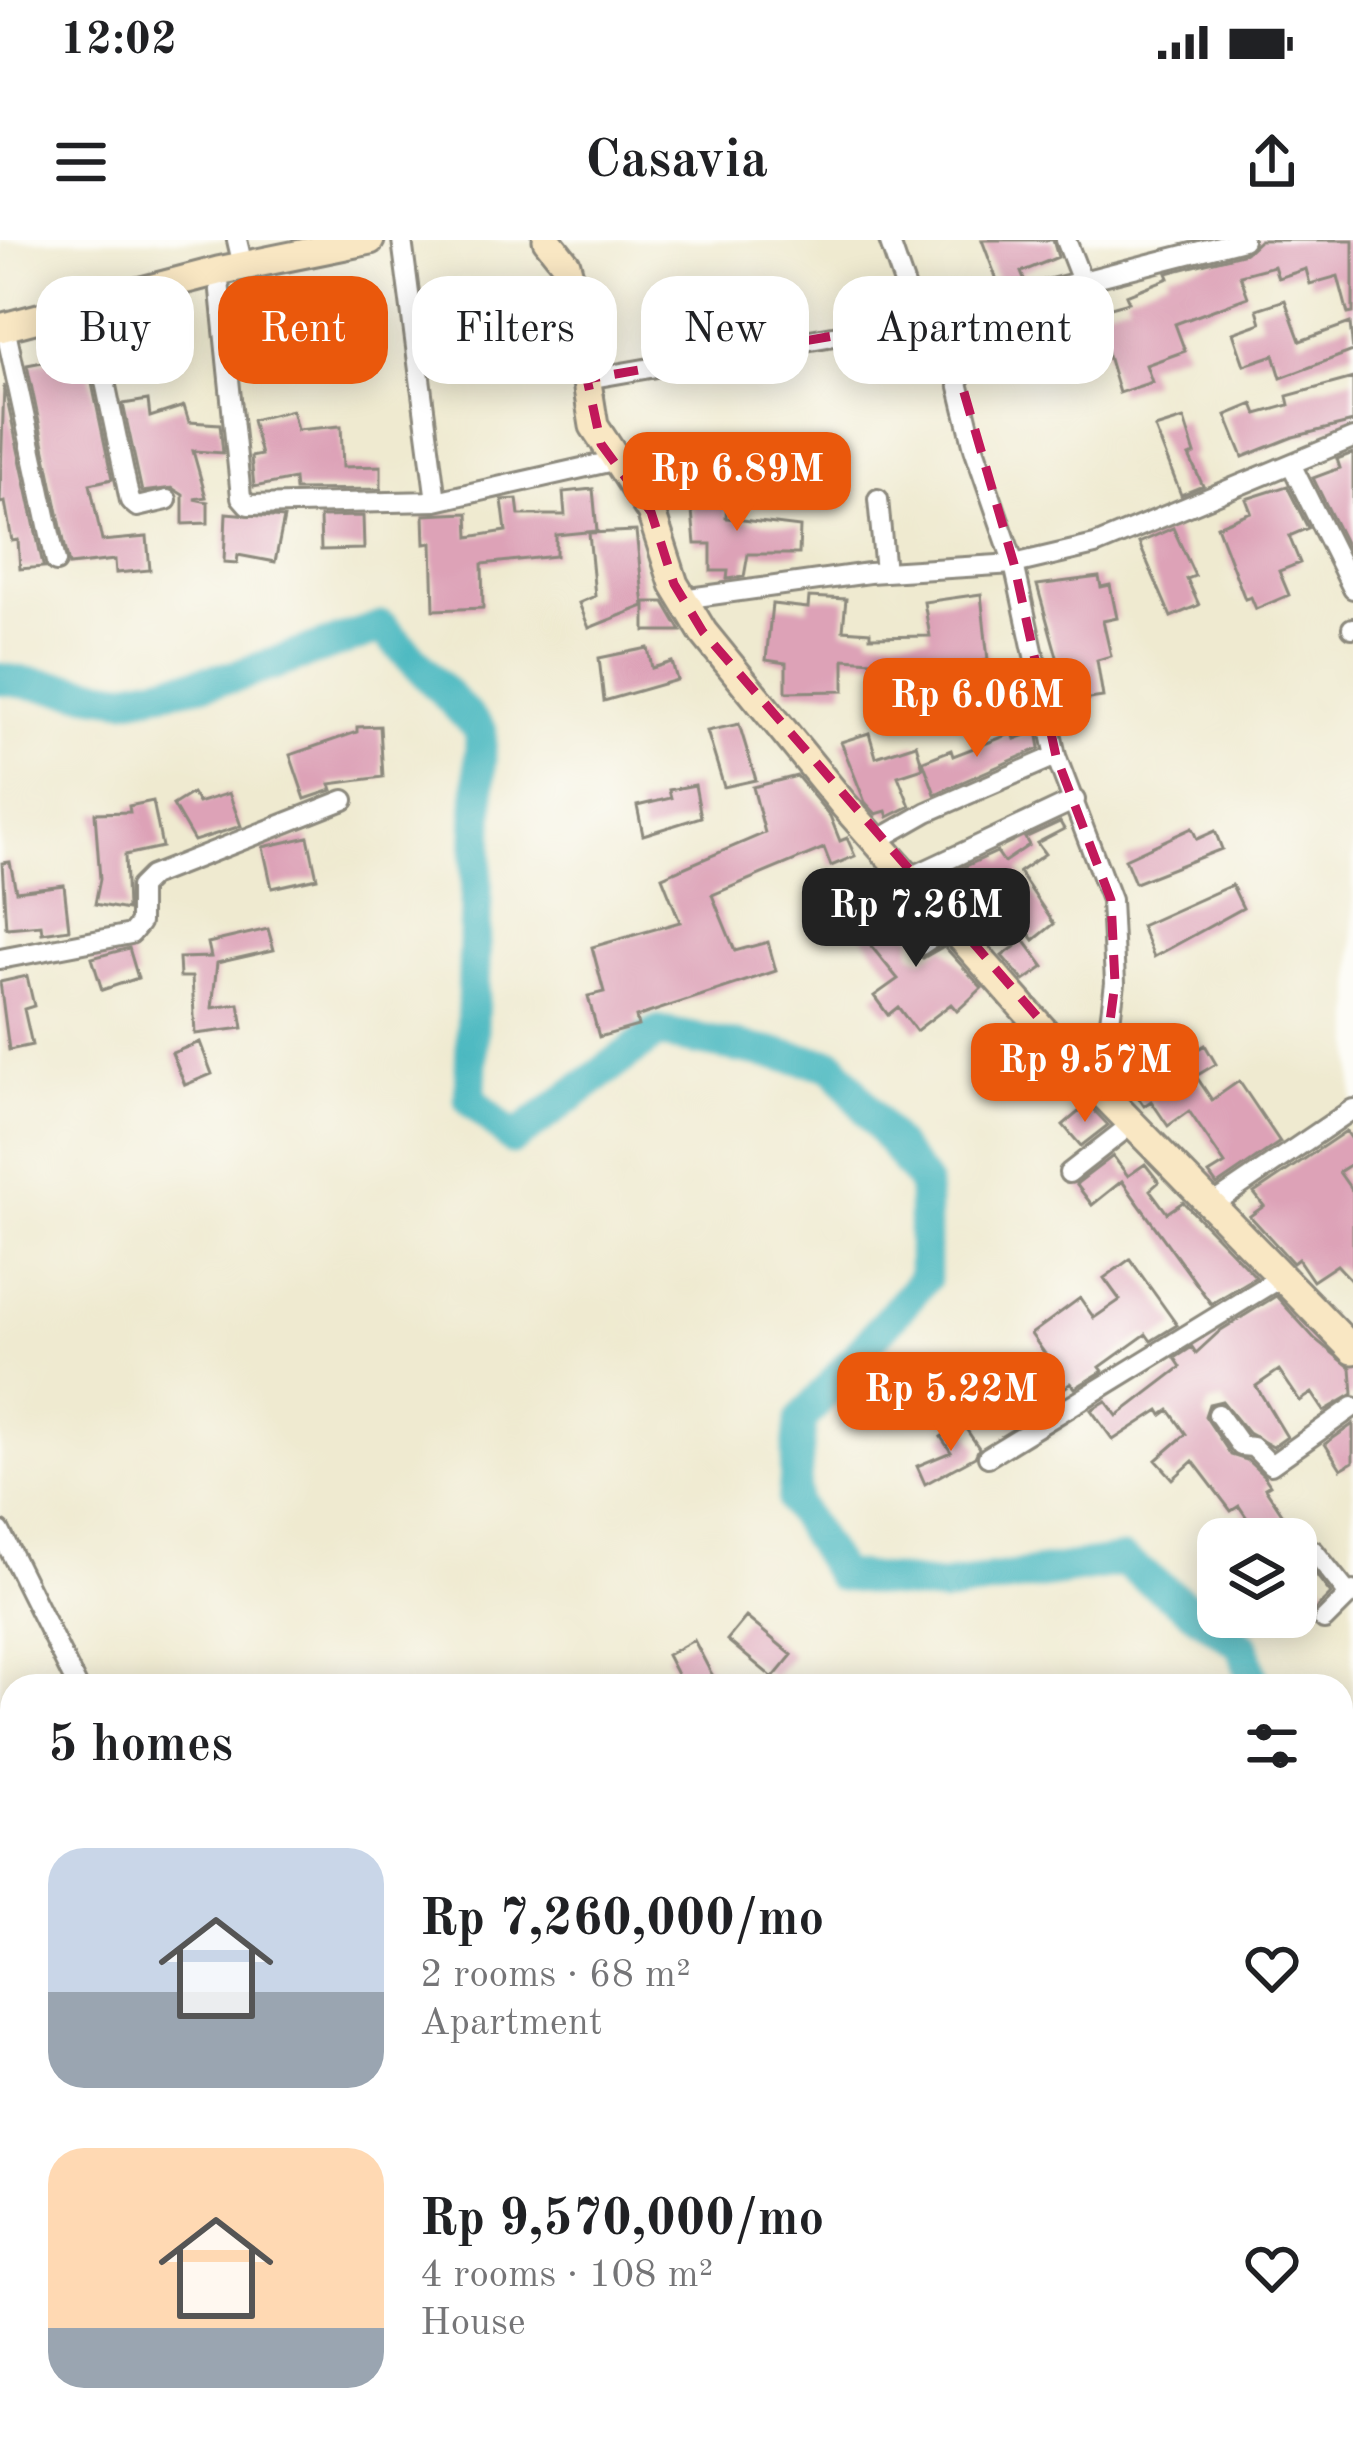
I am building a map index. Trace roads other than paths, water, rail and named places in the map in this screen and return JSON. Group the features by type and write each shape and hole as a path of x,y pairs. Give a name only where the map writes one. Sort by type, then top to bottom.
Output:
{"street":[{"path":"180,276 233,259 370,240"},
{"path":"402,240 436,501"},
{"path":"547,240 566,264 568,276"},
{"path":"889,240 901,276"},
{"path":"1066,240 1080,276"},
{"path":"1159,240 1165,260"},
{"path":"1099,276 1244,240"},
{"path":"233,259 244,504 356,507 436,501 613,461"},
{"path":"36,318 2,327 56,562"},
{"path":"617,374 833,336"},
{"path":"106,384 130,501 137,507 167,500"},
{"path":"588,384 594,426 650,512 682,599 876,841 950,925 1101,1090 1353,1350"},
{"path":"958,384 974,448 1015,564 1056,756 1101,865 1114,934 1114,983 1101,1090"},
{"path":"682,599 885,572 1015,564 1095,545 1353,438"},
{"path":"1291,464 1353,589"},
{"path":"878,499 885,572"},
{"path":"876,841 927,812 1056,756"},
{"path":"0,958 130,934 140,923 140,886 151,876 344,800"},
{"path":"842,923 909,878 1075,800"},
{"path":"921,945 950,925"},
{"path":"1214,1204 1353,1109"},
{"path":"1069,1173 1133,1123"},
{"path":"988,1456 1282,1276"},
{"path":"1218,1414 1240,1446 1252,1447 1271,1466 1353,1407"},
{"path":"0,1532 71,1674"},
{"path":"1317,1554 1351,1593 1324,1620"}],"waterway":[{"path":"0,679 124,697 237,676 382,627 481,731 470,1099 513,1139 657,1032 833,1065 924,1184 924,1279 801,1420 793,1501 840,1575 941,1588 1123,1561 1243,1646 1251,1674"}]}
